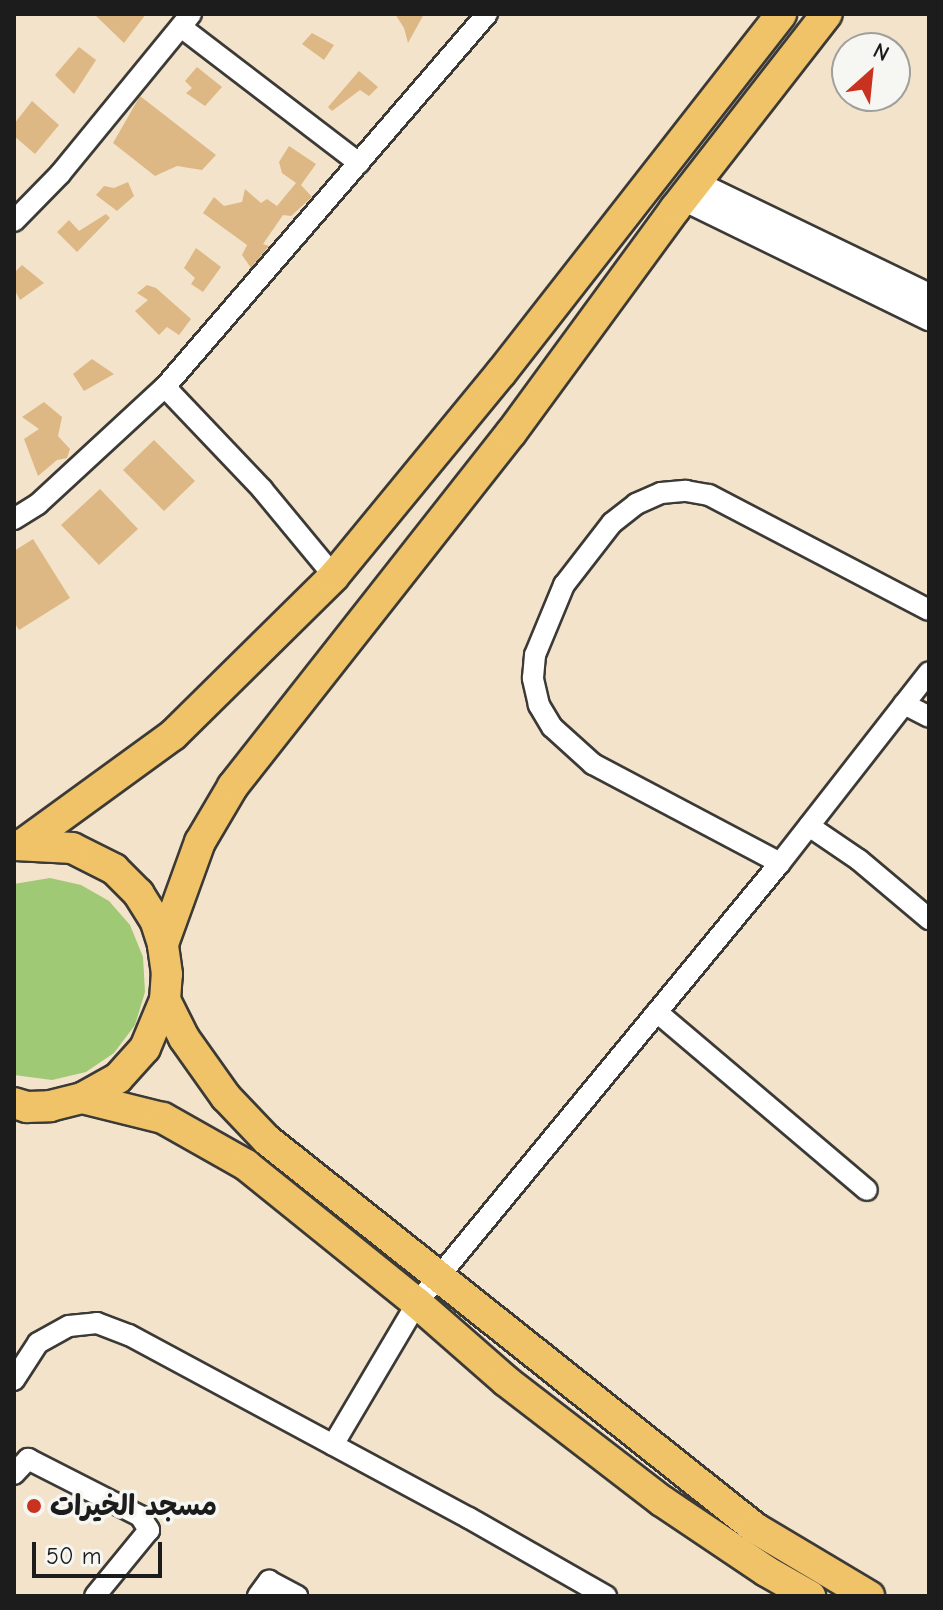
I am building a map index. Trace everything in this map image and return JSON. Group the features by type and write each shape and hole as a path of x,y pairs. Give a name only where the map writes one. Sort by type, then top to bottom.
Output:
{"main road":[{"path":"163,944 200,842 233,786 511,433 689,190 827,14"},
{"path":"18,845 173,735 334,576 501,373 771,18"},
{"path":"18,845 72,848 114,869 139,894 155,920 163,944 167,974 165,1000 145,1048 118,1078 82,1098 18,1109"},
{"path":"165,1000 184,1038 226,1097 267,1140 755,1528 869,1596"},
{"path":"82,1098 163,1118 246,1165 417,1303 506,1381 662,1501 766,1571 810,1596"}],"street":[{"path":"14,519 38,504 165,387 487,14"},
{"path":"14,221 60,174 186,20 359,163"},
{"path":"689,190 929,296"},
{"path":"689,190 929,318"},
{"path":"165,387 262,489 334,576"},
{"path":"780,863 593,764 552,727 539,705 533,678 535,655 564,585 612,523 636,504 661,493 686,491 709,495 929,610"},
{"path":"333,1445 417,1303 780,863 929,672"},
{"path":"904,704 929,717"},
{"path":"809,826 859,860 929,919"},
{"path":"657,1012 867,1190"},
{"path":"14,1380 38,1343 69,1326 97,1323 129,1335 606,1596"},
{"path":"14,1474 28,1459 140,1516 149,1530 95,1596"},
{"path":"258,1596 269,1581 297,1596"}],"green space":[{"path":"50,878 81,885 109,901 130,925 143,957 145,992 135,1025 114,1053 86,1072 52,1080 14,1075 14,884"}],"building":[{"path":"94,14 146,14 124,43"},
{"path":"395,14 424,14 408,43 404,28"},
{"path":"312,33 334,45 324,60 302,44"},
{"path":"79,47 96,60 74,94 55,75"},
{"path":"197,67 222,87 205,106 186,93 192,88 185,81"},
{"path":"359,71 378,87 369,96 360,90 332,111 328,107"},
{"path":"140,96 216,155 202,170 177,166 155,176 113,143"},
{"path":"32,101 59,125 35,154 14,136 14,124"},
{"path":"289,146 316,164 301,185 312,197 291,216 283,215 263,244 269,246 251,268 242,255 247,245 203,213 214,197 224,206 242,202 245,189 261,203 267,199 277,206 296,183 282,173 279,162"},
{"path":"128,182 134,196 117,211 96,195 104,186 114,188"},
{"path":"106,214 110,218 77,252 57,232 69,220 79,231"},
{"path":"196,248 221,267 203,292 191,284 195,278 184,268"},
{"path":"22,265 44,283 20,300 14,289 14,273"},
{"path":"147,285 156,288 191,319 179,335 167,327 159,335 135,311 148,300 137,293"},
{"path":"92,359 114,374 84,391 73,374"},
{"path":"44,402 62,417 58,436 70,449 67,458 57,460 38,476 24,439 39,429 22,417"},
{"path":"154,440 195,481 164,511 123,470"},
{"path":"100,489 138,529 99,565 61,525"},
{"path":"33,539 70,598 19,630 14,622 14,551"}],"place":[{"name":"مسجد الخيرات","path":"34,1506"}]}
